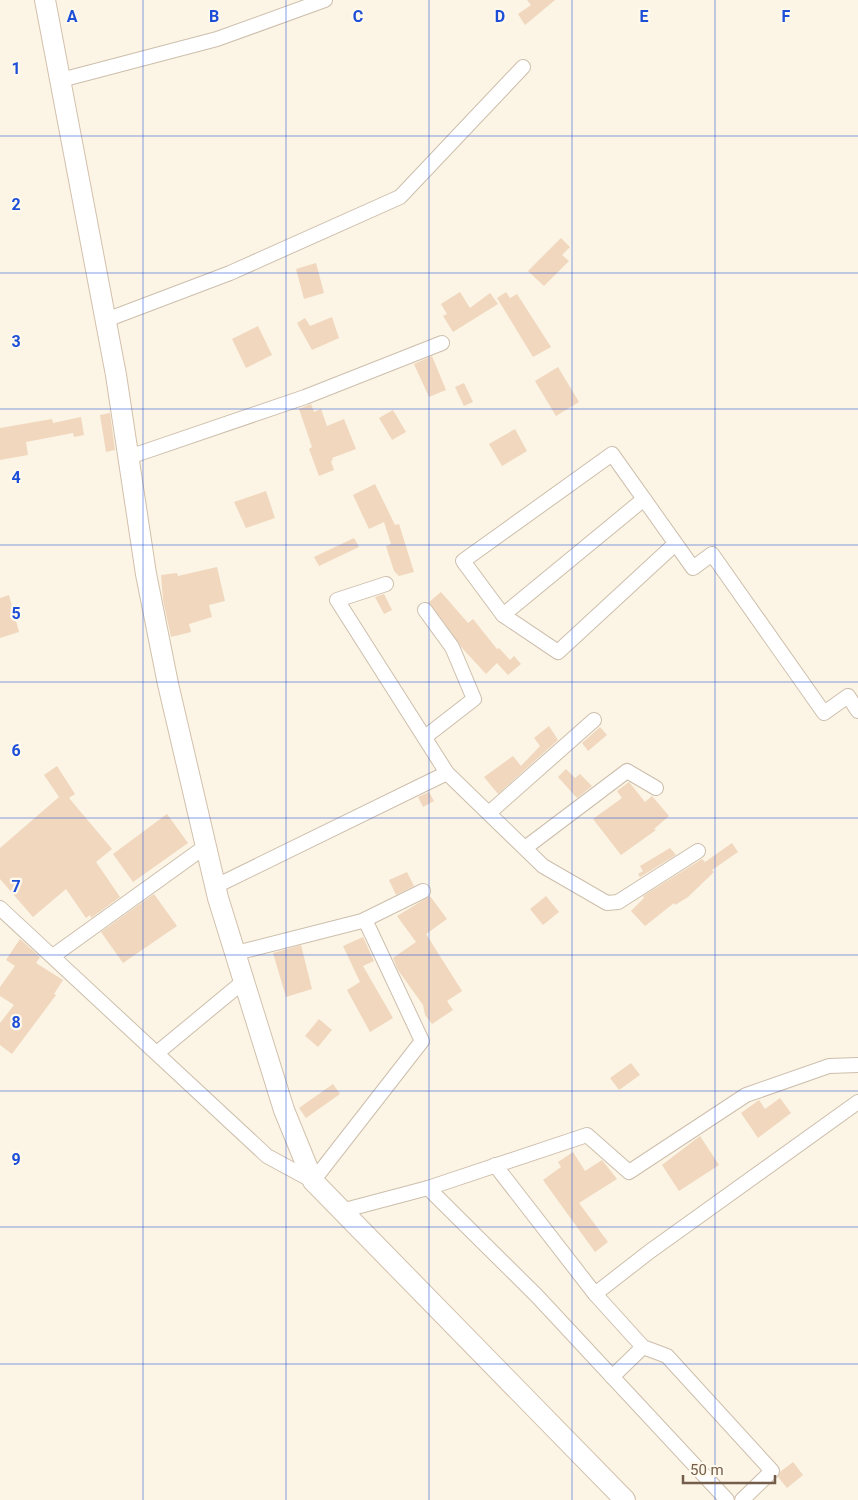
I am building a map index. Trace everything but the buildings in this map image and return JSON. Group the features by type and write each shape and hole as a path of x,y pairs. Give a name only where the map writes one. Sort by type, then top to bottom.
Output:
{"street":[{"path":"46,0 106,320 146,574 168,684 216,886 284,1110 313,1181"},
{"path":"61,80 217,39 325,0"},
{"path":"106,320 230,273 400,197 523,67"},
{"path":"129,457 304,397 442,343"},
{"path":"675,544 558,652 503,615 463,560 612,454 693,568 712,554 824,713 848,696 858,711"},
{"path":"503,615 644,499"},
{"path":"386,584 336,600 447,773 544,866 607,903 618,902 698,851"},
{"path":"425,610 452,647 474,699 425,737"},
{"path":"489,813 594,720"},
{"path":"525,848 627,771 656,788"},
{"path":"216,886 447,773"},
{"path":"53,956 206,846"},
{"path":"236,954 362,921 423,891"},
{"path":"0,908 267,1156 313,1181 341,1212 625,1500"},
{"path":"313,1181 422,1042 367,924"},
{"path":"157,1053 244,981"},
{"path":"341,1212 428,1188 587,1135 629,1172 746,1095 829,1066 858,1065"},
{"path":"595,1294 649,1252 858,1102"},
{"path":"495,1166 595,1294 643,1347 667,1356 772,1471 742,1500"},
{"path":"428,1188 537,1296 727,1500"},
{"path":"612,1377 643,1347"}]}
